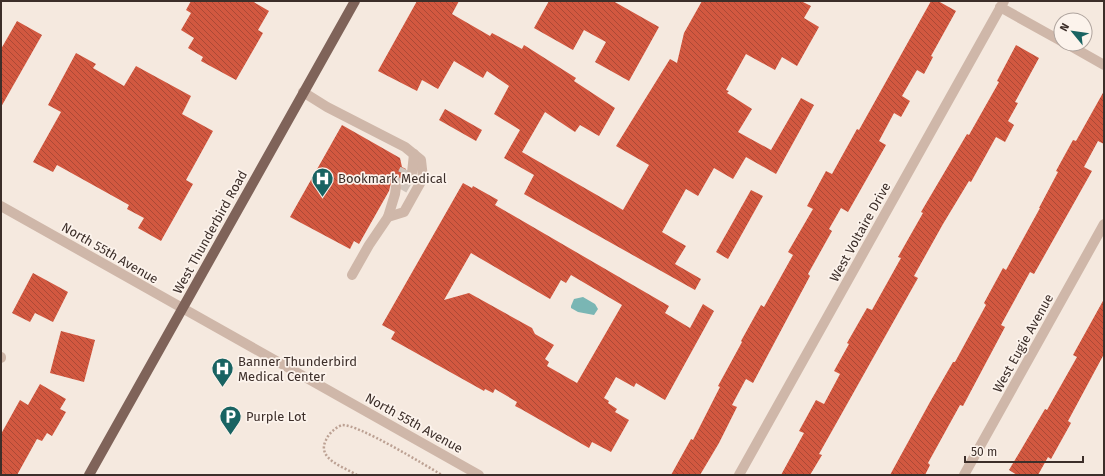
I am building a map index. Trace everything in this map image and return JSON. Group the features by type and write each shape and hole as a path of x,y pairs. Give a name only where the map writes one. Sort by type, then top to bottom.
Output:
{"main road":[{"name":"West Thunderbird Road","path":"89,475 354,1"}],"street":[{"path":"1002,4 1053,36"},
{"name":"West Voltaire Drive","path":"739,475 1002,4"},
{"path":"1081,52 1104,65"},
{"path":"303,92 327,107 405,147 421,160 423,178 404,212 388,217"},
{"path":"409,171 414,154"},
{"path":"352,275 388,217 398,190"},
{"name":"North 55th Avenue","path":"1,206 479,475"},
{"name":"West Eugie Avenue","path":"964,475 1104,224"}],"path":[{"path":"357,475 328,459 324,452 324,446 331,433 342,425 352,427 371,436 442,475"}],"water":[{"path":"583,297 595,304 598,309 594,315 578,312 571,308 574,299"}],"building":[{"path":"191,1 252,1 269,11 258,30 263,33 236,80 201,61 203,57 188,48 194,38 181,30 191,13 186,10"},
{"path":"417,1 459,1 452,14 490,36 492,33 522,49 524,45 576,78 574,81 615,108 599,136 580,125 575,132 545,112 522,152 623,210 649,165 616,146 670,59 677,63 684,33 702,1 801,1 811,6 804,18 819,27 797,66 782,57 775,70 746,54 726,90 729,91 727,93 752,109 738,132 771,150 801,98 814,105 776,174 746,157 733,179 714,168 698,196 686,189 662,232 686,246 675,264 701,279 695,290 524,194 534,175 504,158 520,130 494,114 509,86 487,71 483,78 454,61 438,89 422,80 417,91 378,71"},
{"path":"549,1 613,1 659,27 629,81 595,62 606,42 584,30 573,50 534,28"},
{"path":"931,1 938,1 956,11 931,56 933,57 924,74 917,70 902,96 910,101 901,117 894,113 879,141 886,145 848,212 841,208 829,229 832,231 808,274 810,276 753,383 746,379 732,405 737,407 719,443 700,475 671,475 691,439 693,440 720,387 718,386 742,342 741,341 761,305 764,307 793,255 788,252 813,209 807,206 826,171 832,174 857,129 859,130"},
{"path":"17,21 42,35 1,107 1,49"},
{"path":"1016,45 1039,58 1015,102 1018,103 1008,121 1014,125 1005,142 996,137 971,182 969,181 943,224 914,276 918,278 819,454 822,455 810,475 781,475 804,433 799,431 816,400 824,404 840,374 834,371 849,344 847,343 867,308 872,310 901,258 898,257 923,213 921,212 967,134 969,135 999,82 997,81"},
{"path":"76,53 96,64 93,68 124,86 136,66 191,96 182,114 213,131 186,180 193,184 161,241 138,228 144,218 127,209 129,205 57,165 53,172 33,162 61,112 48,105"},
{"path":"1104,91 1104,144 1098,141 1084,167 1092,171 1034,274 1030,272 1001,325 1005,327 963,406 960,405 928,463 930,465 925,475 890,475 953,362 955,362 986,305 984,303 1003,268 1006,270 1040,208 1058,172 1056,171 1073,140 1076,141"},
{"path":"445,109 482,130 476,141 439,120"},
{"path":"342,125 400,158 402,167 406,169 406,175 409,178 402,190 402,185 400,182 397,181 391,183 389,191 359,244 354,241 350,249 290,217"},
{"path":"463,183 472,188 473,186 498,200 495,205 669,306 665,313 690,328 703,304 714,311 665,400 636,383 634,387 616,377 604,398 609,401 608,403 617,409 615,412 629,420 611,452 592,442 589,448 515,406 517,402 495,389 493,393 485,389 484,391 391,339 395,332 382,325","holes":["471,253 550,299 561,280 566,283 571,275 622,305 577,383 547,366 549,362 545,359 554,345 535,334 532,328 469,293 444,300"]},
{"path":"751,190 763,196 728,259 716,252"},
{"path":"33,273 68,292 53,322 35,313 30,322 12,313"},
{"path":"1104,299 1104,354 1068,421 1071,423 1051,459 1048,457 1038,475 1017,475 1009,470 1045,409 1047,410 1077,357 1073,355"},
{"path":"61,331 95,340 84,382 50,373"},
{"path":"40,384 66,399 60,409 66,412 52,436 47,433 42,441 37,439 17,475 1,475 1,434 20,400 28,405"}],"tunnel":[{"path":"396,187 405,169"},
{"path":"402,190 412,173"}],"place":[{"name":"Bookmark Medical","path":"322,198"},
{"name":"Banner Thunderbird Medical Center","path":"223,388"},
{"name":"Purple Lot","path":"231,436"}]}
